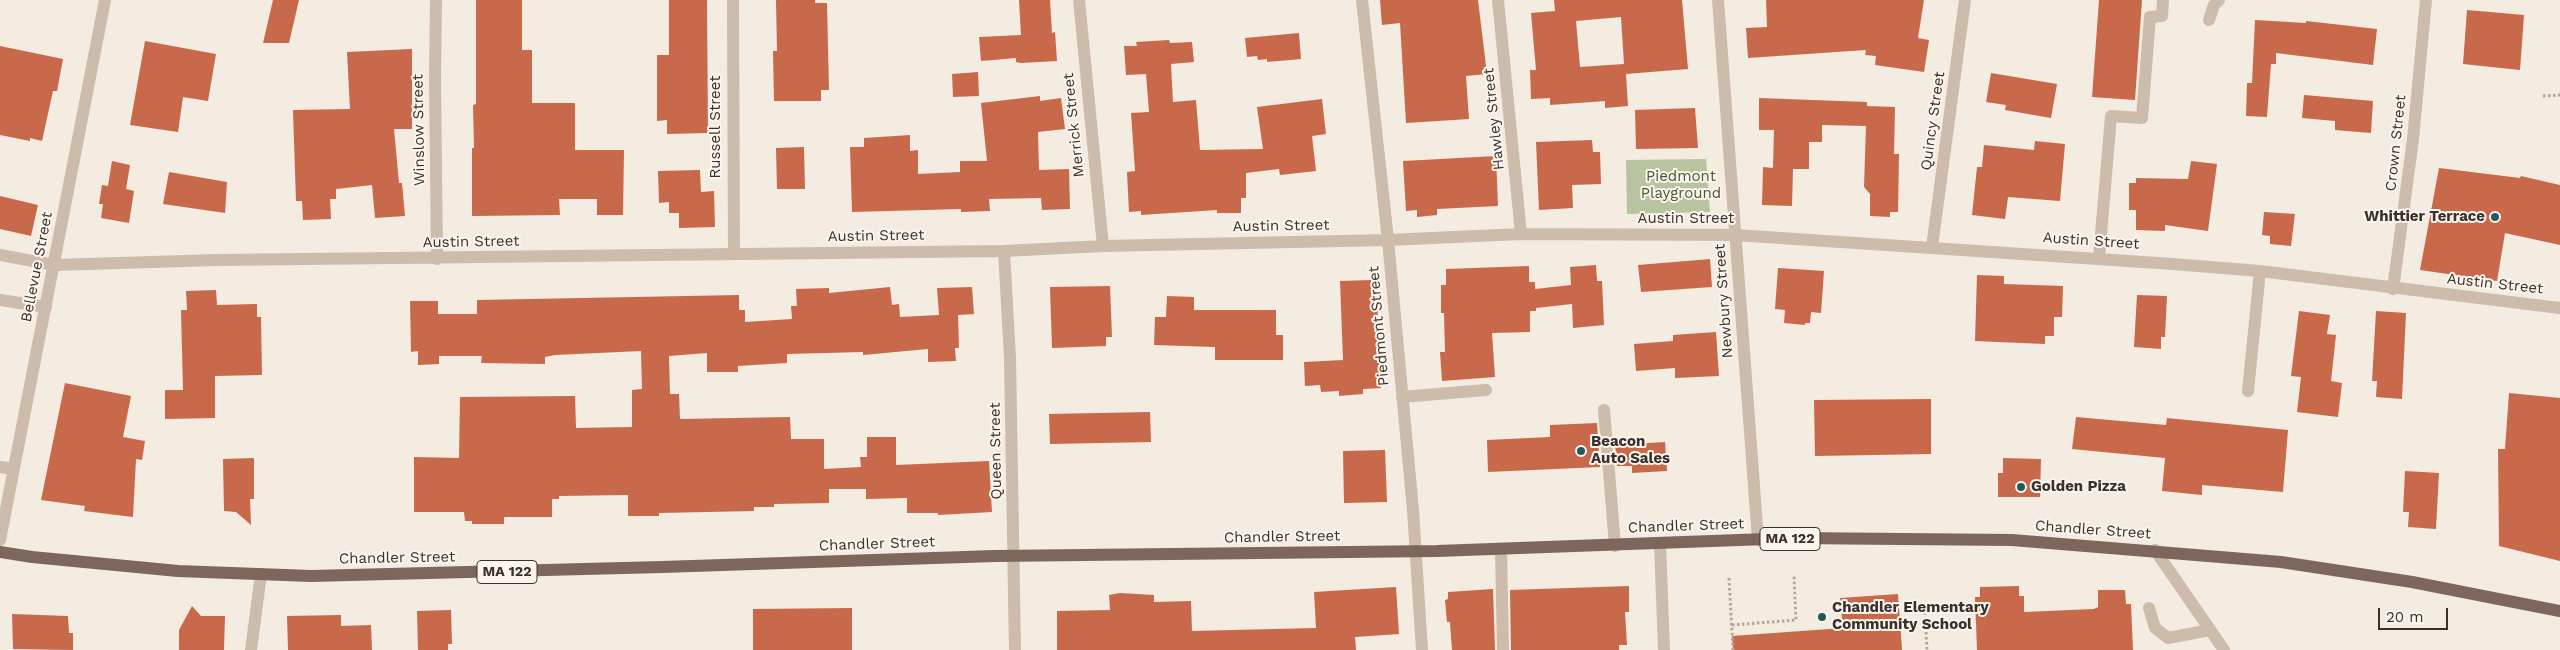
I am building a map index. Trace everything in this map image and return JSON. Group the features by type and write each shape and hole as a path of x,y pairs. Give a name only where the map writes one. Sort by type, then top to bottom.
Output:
{"main road":[{"name":"Chandler Street","path":"0,552 32,557 178,571 311,576 1014,556 1501,549 1758,540 1879,538 2012,540 2155,550 2281,562 2412,582 2560,611"}],"street":[{"name":"Bellevue Street","path":"0,540 105,0"},
{"name":"Winslow Street","path":"436,0 437,259"},
{"name":"Russell Street","path":"733,0 734,254"},
{"name":"Merrick Street","path":"1079,0 1103,246"},
{"name":"Piedmont Street","path":"1362,0 1388,240 1422,650"},
{"name":"Hawley Street","path":"1498,0 1521,234"},
{"name":"Newbury Street","path":"1718,0 1758,540"},
{"name":"Quincy Street","path":"1932,247 1965,0"},
{"path":"2099,258 2111,116 2142,118 2150,17 2162,16 2163,0"},
{"path":"2209,20 2214,5 2219,0"},
{"name":"Crown Street","path":"2393,288 2413,139 2426,0"},
{"name":"Austin Street","path":"0,255 54,265 217,260 437,259 1004,251 1103,246 1388,240 1521,234 1735,236 2099,258 2260,272 2560,308"},
{"name":"Queen Street","path":"1004,251 1010,358 1014,650"},
{"path":"2248,391 2260,272"},
{"path":"0,300 46,307"},
{"path":"1402,397 1486,390"},
{"path":"1604,410 1615,546"},
{"path":"0,467 14,469"},
{"path":"1660,544 1664,650"},
{"path":"1501,549 1504,650"},
{"path":"2155,550 2224,650"},
{"path":"251,650 260,574"},
{"path":"2149,608 2155,628 2168,638 2210,630"}],"path":[{"path":"2543,96 2560,96"},
{"path":"1732,625 1796,620 1794,576"},
{"path":"1729,578 1733,650"},
{"path":"1925,612 1927,650"}],"green space":[{"name":"Piedmont Playground","path":"1706,159 1710,212 1627,214 1626,160"}],"building":[{"path":"273,0 299,0 289,43 263,43"},
{"path":"476,0 522,0 522,50 532,50 532,103 575,103 575,150 624,150 623,215 597,215 597,199 559,199 560,215 472,216 473,105 476,104"},
{"path":"669,0 707,0 708,133 667,134 667,120 657,121 657,55 669,55"},
{"path":"776,0 815,0 815,3 827,3 829,90 821,90 821,101 774,101 773,51 777,51"},
{"path":"1019,0 1050,0 1052,33 1055,32 1057,61 1021,63 1016,62 1016,58 981,61 979,37 1021,35"},
{"path":"1380,0 1478,0 1487,74 1466,76 1469,119 1406,123 1400,23 1382,25"},
{"path":"1554,0 1682,0 1688,69 1626,74 1628,106 1605,108 1605,101 1550,105 1550,98 1531,99 1530,70 1536,70 1531,13 1555,11","holes":["1621,17 1624,64 1580,67 1576,21"]},
{"path":"1766,0 1924,0 1918,38 1929,40 1924,72 1875,65 1876,56 1865,55 1866,50 1748,58 1746,28 1767,27"},
{"path":"2099,0 2142,0 2135,100 2092,97"},
{"path":"2467,10 2524,15 2520,70 2463,64"},
{"path":"2255,20 2306,23 2306,21 2377,29 2373,65 2276,53 2276,64 2271,64 2267,117 2246,116 2247,83 2252,83"},
{"path":"1299,33 1301,59 1267,62 1267,59 1258,60 1257,56 1247,57 1245,38"},
{"path":"1169,40 1170,43 1192,42 1194,62 1171,64 1173,102 1196,100 1200,150 1263,149 1257,107 1322,99 1326,134 1312,136 1316,171 1280,175 1279,169 1246,173 1246,198 1241,198 1241,213 1217,213 1217,210 1141,215 1141,211 1129,212 1127,172 1135,171 1131,113 1149,112 1146,74 1126,75 1124,46 1137,46 1136,42"},
{"path":"145,41 216,54 208,101 183,97 178,132 130,125"},
{"path":"0,46 63,59 57,91 53,91 42,141 30,138 30,141 0,135"},
{"path":"412,49 412,129 394,129 399,183 402,183 405,216 375,218 372,185 336,189 336,199 330,199 331,219 303,220 302,201 296,201 293,110 350,109 347,52"},
{"path":"978,72 979,96 953,97 952,74"},
{"path":"1991,73 2057,84 2051,118 2005,110 2006,105 1986,102"},
{"path":"2304,95 2373,101 2371,133 2335,130 2335,121 2302,118"},
{"path":"1040,96 1040,101 1061,98 1065,129 1038,132 1039,170 1069,169 1070,209 1042,210 1041,198 989,199 990,211 961,212 961,209 852,212 850,147 864,147 864,138 910,135 910,151 918,150 918,174 960,172 960,161 987,161 981,103"},
{"path":"1759,98 1867,102 1867,106 1895,107 1894,154 1899,154 1898,212 1890,212 1890,217 1870,216 1870,194 1864,187 1866,126 1822,125 1822,142 1809,142 1809,169 1793,169 1792,206 1762,205 1763,167 1773,168 1774,130 1759,130"},
{"path":"1695,108 1698,148 1636,149 1635,110"},
{"path":"1592,140 1593,152 1600,152 1601,184 1572,185 1573,208 1539,210 1536,142"},
{"path":"2035,141 2065,144 2060,201 2008,197 2005,219 1972,215 1977,167 1982,167 1984,145 2034,150"},
{"path":"804,147 805,189 777,189 776,148"},
{"path":"1496,156 1498,206 1437,209 1437,215 1417,217 1417,210 1406,211 1403,161"},
{"path":"112,161 130,165 126,189 134,191 129,223 101,218 103,204 99,204 102,185 108,186"},
{"path":"2191,161 2217,164 2208,231 2165,225 2165,231 2136,230 2136,210 2129,210 2129,183 2136,183 2136,178 2188,179"},
{"name":"Whittier Terrace","path":"2439,168 2520,178 2521,176 2560,185 2560,245 2505,233 2497,281 2420,270"},
{"path":"700,170 701,192 714,191 715,227 679,228 679,213 669,213 669,202 659,203 658,171"},
{"path":"169,172 227,182 225,213 163,204"},
{"path":"0,196 38,205 31,236 0,229"},
{"path":"2264,212 2295,214 2291,246 2270,244 2270,236 2262,235"},
{"path":"1710,259 1712,287 1641,292 1638,265"},
{"path":"1596,265 1597,281 1602,281 1604,325 1573,328 1572,304 1536,308 1536,311 1530,311 1530,332 1492,333 1495,377 1442,381 1440,352 1445,352 1444,313 1441,313 1441,285 1446,285 1446,269 1529,266 1529,282 1535,282 1535,289 1571,285 1570,267"},
{"path":"1778,268 1824,271 1821,313 1811,312 1810,323 1805,323 1805,325 1784,323 1785,310 1775,309"},
{"path":"1977,275 2004,276 2004,284 2063,286 2062,317 2054,317 2054,336 2045,336 2045,344 1975,341"},
{"path":"1371,280 1371,296 1377,296 1381,388 1363,389 1363,394 1339,396 1339,391 1321,392 1320,385 1305,386 1304,362 1343,360 1340,281"},
{"path":"1110,286 1112,337 1106,337 1106,346 1052,348 1050,287"},
{"path":"890,287 892,305 899,304 900,317 939,315 937,288 972,287 974,314 958,315 959,348 955,348 956,361 928,362 928,349 863,355 863,352 787,354 787,363 738,366 738,372 707,372 707,353 669,356 670,394 679,394 680,419 790,417 791,439 824,439 824,469 861,467 860,457 867,457 867,437 896,437 896,465 989,461 992,512 938,515 938,513 907,513 907,498 866,499 866,489 829,489 829,503 774,504 774,507 754,507 754,511 659,513 659,516 628,516 628,495 559,496 559,499 552,499 552,517 504,517 504,524 472,524 472,521 465,521 464,512 414,512 414,457 459,458 460,397 575,396 576,428 632,427 632,390 642,389 641,351 555,355 545,357 545,364 481,363 482,356 439,356 439,364 418,365 418,351 411,352 410,301 438,301 438,314 477,314 477,300 739,295 739,310 745,310 745,322 792,319 791,306 797,306 796,289 829,288 829,293"},
{"path":"216,290 217,305 257,304 257,317 261,317 262,375 215,376 215,418 165,419 165,390 183,390 181,310 187,310 186,291"},
{"path":"2137,295 2167,296 2165,337 2161,337 2161,349 2134,347"},
{"path":"1167,296 1194,297 1194,310 1276,310 1276,335 1283,335 1283,360 1215,360 1215,347 1154,345 1155,317 1166,317"},
{"path":"2299,311 2330,315 2327,334 2336,335 2331,381 2342,383 2338,417 2297,412 2301,377 2291,376"},
{"path":"2376,311 2406,313 2402,399 2376,397 2377,381 2372,381"},
{"path":"1716,332 1719,376 1675,378 1675,368 1636,371 1634,344 1673,341 1673,335"},
{"path":"65,383 131,396 123,437 145,441 142,460 136,459 133,517 84,511 85,506 41,500"},
{"path":"2509,393 2560,398 2560,561 2499,546 2498,449 2505,449"},
{"path":"1931,399 1931,454 1815,456 1814,400"},
{"path":"1150,412 1151,442 1050,444 1049,414"},
{"path":"2076,417 2166,425 2167,418 2288,430 2283,492 2202,485 2202,495 2162,491 2165,458 2072,449"},
{"path":"1597,423 1600,467 1488,472 1487,440 1550,437 1550,425"},
{"path":"1665,442 1667,471 1632,473 1632,466 1617,466 1615,445"},
{"path":"1385,450 1387,502 1344,503 1343,451"},
{"path":"254,458 254,499 250,499 251,525 236,512 224,511 223,459"},
{"path":"2003,458 2041,459 2040,497 1998,497 1998,473 2003,473"},
{"path":"2405,471 2439,473 2436,529 2408,527 2409,512 2403,512"},
{"path":"1629,586 1629,612 1625,612 1627,645 1619,645 1619,650 1511,650 1510,590"},
{"path":"2019,586 2019,596 2024,596 2024,612 2094,609 2098,607 2098,590 2125,590 2126,604 2131,604 2133,650 1977,650 1975,597 1980,597 1980,587"},
{"path":"1396,587 1399,634 1355,637 1356,650 1057,650 1057,611 1110,610 1109,595 1120,593 1154,595 1154,602 1191,601 1192,631 1316,628 1314,592"},
{"path":"1493,589 1495,650 1452,650 1450,622 1447,622 1445,600 1448,599 1448,592"},
{"path":"1898,594 1902,650 1733,650 1732,636 1843,628 1840,598"},
{"path":"192,606 201,616 225,616 224,650 179,650 179,630"},
{"path":"852,608 852,650 753,650 753,609"},
{"path":"451,610 452,644 448,644 448,650 418,650 417,611"},
{"path":"12,614 68,616 69,633 73,633 73,650 13,649"},
{"path":"341,615 341,626 371,625 372,650 288,650 287,616"}],"place":[{"name":"Whittier Terrace","path":"2495,217"},
{"name":"Beacon Auto Sales","path":"1581,451"},
{"name":"Golden Pizza","path":"2021,487"},
{"name":"Chandler Elementary Community School","path":"1822,617"}]}
